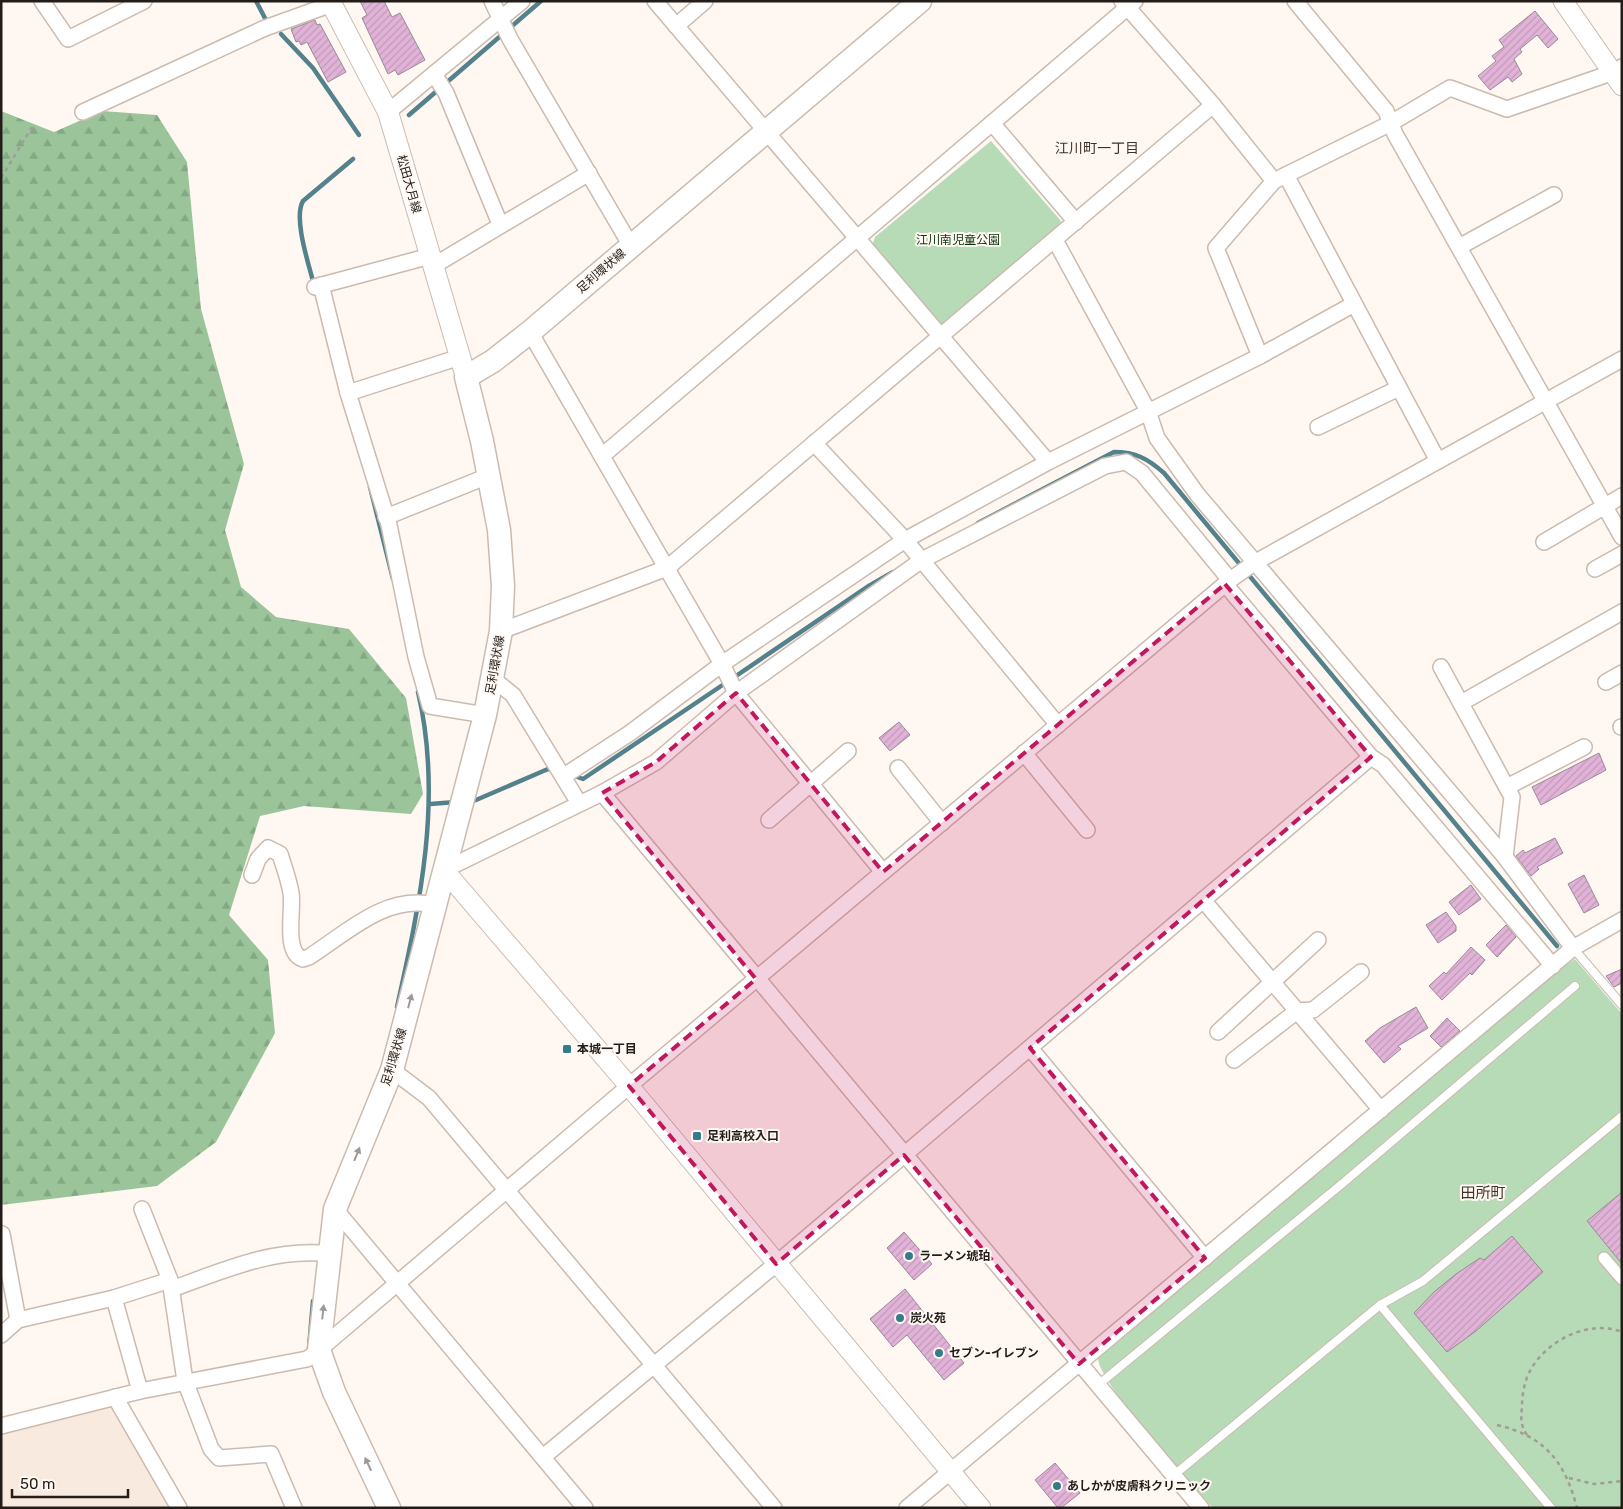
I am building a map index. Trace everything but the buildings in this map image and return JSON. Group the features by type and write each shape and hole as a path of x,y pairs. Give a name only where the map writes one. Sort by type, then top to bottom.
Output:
{"main road":[{"name":"足利環状線","path":"389,1508 334,1392 313,1355 322,1253 336,1209 392,1070 424,903 444,870 494,679 501,631 503,586 499,530 463,367 493,361 530,332 920,1"},
{"name":"松田大月線","path":"331,2 388,112 463,367"}],"street":[{"path":"42,1 68,39 144,1"},
{"path":"492,1 510,39 631,246"},
{"path":"388,112 440,83 522,1"},
{"path":"654,1 1048,462"},
{"path":"676,26 705,1"},
{"path":"1295,1 1386,111 1459,247 1622,537"},
{"path":"1260,356 1216,248 1280,178 1391,123 1450,88 1507,109 1619,75 1563,1"},
{"path":"83,112 265,28 331,2"},
{"path":"602,456 992,123 1129,3 1213,105 1280,178 1354,304 1438,461"},
{"path":"440,83 500,224"},
{"path":"501,631 667,568 1213,105"},
{"path":"992,123 1076,222"},
{"path":"485,715 430,706 416,658 386,517 318,286 432,261 589,173"},
{"path":"1459,247 1554,195"},
{"path":"1054,240 1148,411 1157,438 1197,494 1505,857 1574,948"},
{"path":"564,776 630,734 722,664 905,540 1048,462 1260,356 1354,304"},
{"path":"530,332 722,664 736,693 883,872"},
{"path":"1,1426 140,1391 313,1355 628,1086 1228,582 1254,563 1622,359"},
{"path":"348,393 463,367"},
{"path":"1318,427 1399,388"},
{"path":"814,443 905,540 1058,725"},
{"path":"981,1508 628,1086 444,870 602,793 656,762 736,693 922,560 1086,474 1105,466 1126,462 1142,473 1371,757 1383,765 1553,966"},
{"path":"386,517 488,476"},
{"path":"1544,542 1622,496"},
{"path":"1595,569 1622,554"},
{"path":"1461,703 1622,612"},
{"path":"1441,667 1512,797 1505,857"},
{"path":"1606,682 1622,673"},
{"path":"494,679 513,695 579,803"},
{"path":"1507,787 1584,747"},
{"path":"769,820 809,782 848,751"},
{"path":"1024,753 1087,830"},
{"path":"543,1457 776,1264 1371,757"},
{"path":"898,768 942,823"},
{"path":"602,793 1201,1508"},
{"path":"252,875 258,859 268,848 280,854 291,893 291,945 295,955 303,959 310,957 381,910 395,904 424,903"},
{"path":"1203,900 1380,1110"},
{"path":"907,1508 1574,948 1622,920"},
{"path":"1218,1032 1318,940"},
{"path":"1234,1060 1297,1011 1313,1010 1361,972"},
{"path":"1030,1048 1205,1258"},
{"path":"392,1070 430,1098 774,1508"},
{"path":"142,1209 171,1285 185,1381 211,1449 219,1458 271,1454 294,1508"},
{"path":"336,1209 585,1508"},
{"path":"2,1234 18,1320"},
{"path":"1,1335 18,1320 171,1285 244,1263 322,1253"},
{"path":"1604,1258 1622,1279"},
{"path":"114,1298 140,1391"},
{"path":"115,1397 179,1508"}],"lane":[{"path":"1574,948 1622,1005"},
{"path":"1098,1385 1343,1183 1575,986"},
{"path":"1174,1476 1380,1304 1424,1281 1622,1116"},
{"path":"1380,1304 1551,1508"}],"path":[{"path":"1,178 32,127"},
{"path":"1577,1508 1569,1478 1554,1456 1527,1435 1521,1426 1522,1394 1531,1369 1547,1348 1568,1335 1593,1328 1622,1332"},
{"path":"1483,1426 1495,1424 1527,1435"},
{"path":"1569,1478 1594,1484 1622,1481"}],"highlighted area":[{"path":"1225,584 1371,757 1030,1048 1205,1258 1079,1364 904,1155 776,1264 629,1086 756,979 602,793 656,762 736,693 883,872"}],"shaded area":[{"path":"110,1403 172,1508 1,1508 1,1431"}],"green space":[{"path":"1,111 54,132 102,111 157,115 187,162 201,309 244,464 225,530 241,587 276,617 349,629 406,698 423,794 411,814 304,806 260,816 229,915 268,960 275,1033 216,1142 157,1186 1,1205"},
{"name":"江川南児童公園","path":"991,141 1061,221 1059,228 946,324 937,323 872,246 875,237"},
{"path":"1575,959 1622,1014 1622,1508 1213,1508 1129,1410 1102,1371 1098,1358 1555,973"}],"waterway":[{"path":"256,1 267,22"},
{"path":"409,115 541,1"},
{"path":"281,34 313,68 359,135"},
{"path":"314,285 303,242 300,209 303,201 353,159"},
{"path":"978,523 1114,452 1129,453 1153,464 1164,473 1557,946"},
{"path":"370,487 393,579"},
{"path":"733,678 867,587 893,572"},
{"path":"572,775 583,779 727,682"},
{"path":"397,1007 414,929 426,850 428,771 425,732 418,692"},
{"path":"469,801 476,800 548,769 555,770"},
{"path":"430,804 456,802"},
{"path":"309,1348 313,1301"}],"place":[{"name":"本城一丁目","path":"567,1049"},
{"name":"足利高校入口","path":"697,1136"},
{"name":"ラーメン琥珀","path":"909,1256"},
{"name":"炭火苑","path":"900,1318"},
{"name":"セブン-イレブン","path":"939,1353"},
{"name":"あしかが皮膚科クリニック","path":"1057,1486"}],"district":[{"name":"江川町一丁目","path":"1097,148"},
{"name":"田所町","path":"1483,1193"}]}
